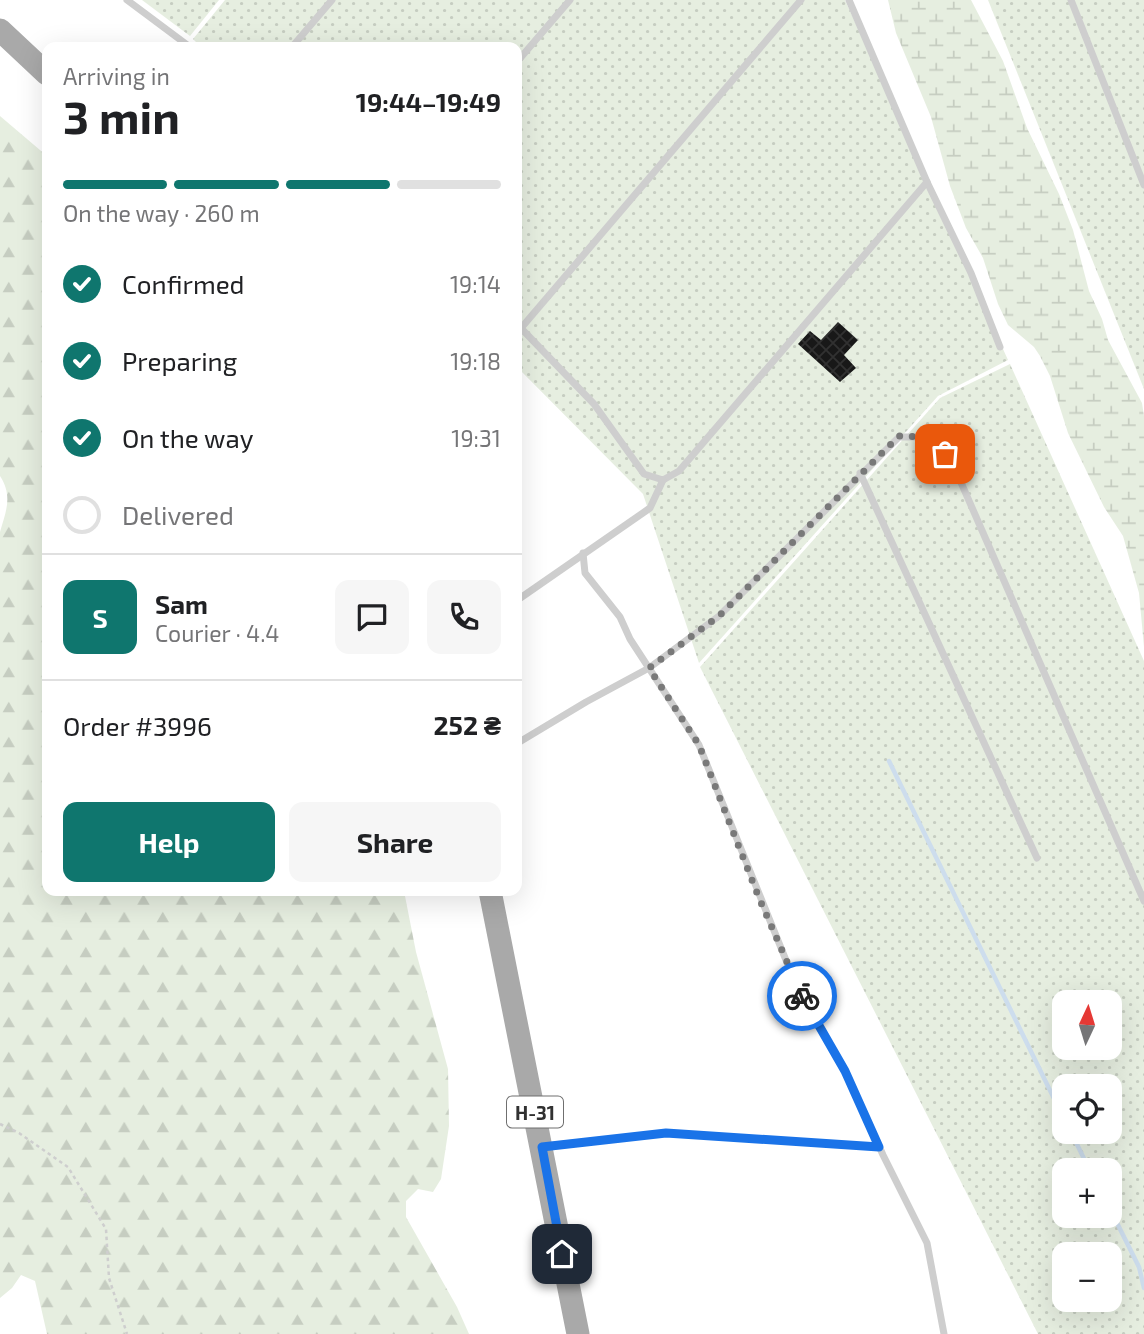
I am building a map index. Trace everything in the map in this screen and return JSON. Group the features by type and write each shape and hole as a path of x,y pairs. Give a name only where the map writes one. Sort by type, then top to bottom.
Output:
{"main road":[{"path":"0,30 42,69"},
{"name":"Н-31","path":"491,896 578,1334"}],"lane":[{"path":"127,0 183,42"},
{"path":"296,42 332,0"},
{"path":"522,56 570,0"},
{"path":"522,323 801,0"},
{"path":"849,0 927,182 971,273 1000,347"},
{"path":"1071,0 1144,186"},
{"path":"522,597 650,508 663,480 679,471 927,182"},
{"path":"522,332 594,404 644,474 663,480"},
{"path":"522,740 649,668 719,616 899,436 933,437 956,471 1144,901"},
{"path":"860,473 1037,858"},
{"path":"583,553 585,573 620,617 630,639 699,745 796,985 845,1071 927,1243 944,1334"},
{"path":"542,1147 666,1133 879,1147"}],"path":[{"path":"0,1124 19,1133 68,1167 106,1229 109,1279 127,1334"}],"green space":[{"path":"142,0 219,0 190,36"},
{"path":"225,0 845,0 1008,360 938,396 699,663 643,494 522,372 522,42 196,42 193,39"},
{"path":"888,0 971,0 1003,61 1027,128 1059,194 1073,230 1089,291 1108,340 1142,403 1144,647 1139,593 1123,536 1104,507 1068,433 1050,376 1040,356 1034,347 1008,325 998,304 983,258 966,228 950,186 931,117 896,33"},
{"path":"988,0 1144,0 1144,389"},
{"path":"0,116 42,152 42,896 405,896 416,952 448,1069 449,1126 441,1179 433,1192 418,1189 406,1201 406,1217 457,1307 469,1334 47,1334 35,1281 21,1275 12,1288 0,1298 0,532 7,497 0,476"},
{"path":"1010,364 1144,661 1144,1334 1038,1334 700,667 940,398"}],"building":[{"path":"838,322 858,340 844,355 856,368 840,382 798,344 810,331 821,340"}],"waterway":[{"path":"889,761 1052,1094"},
{"path":"1077,1144 1084,1158"},
{"path":"1120,1228 1139,1267 1144,1288"}],"way so far":[{"path":"802,996 759,898 699,745 649,668 719,616 899,436 933,437 945,454"}],"route":[{"path":"562,1254 542,1147 666,1133 879,1147 845,1071 802,996"}]}
